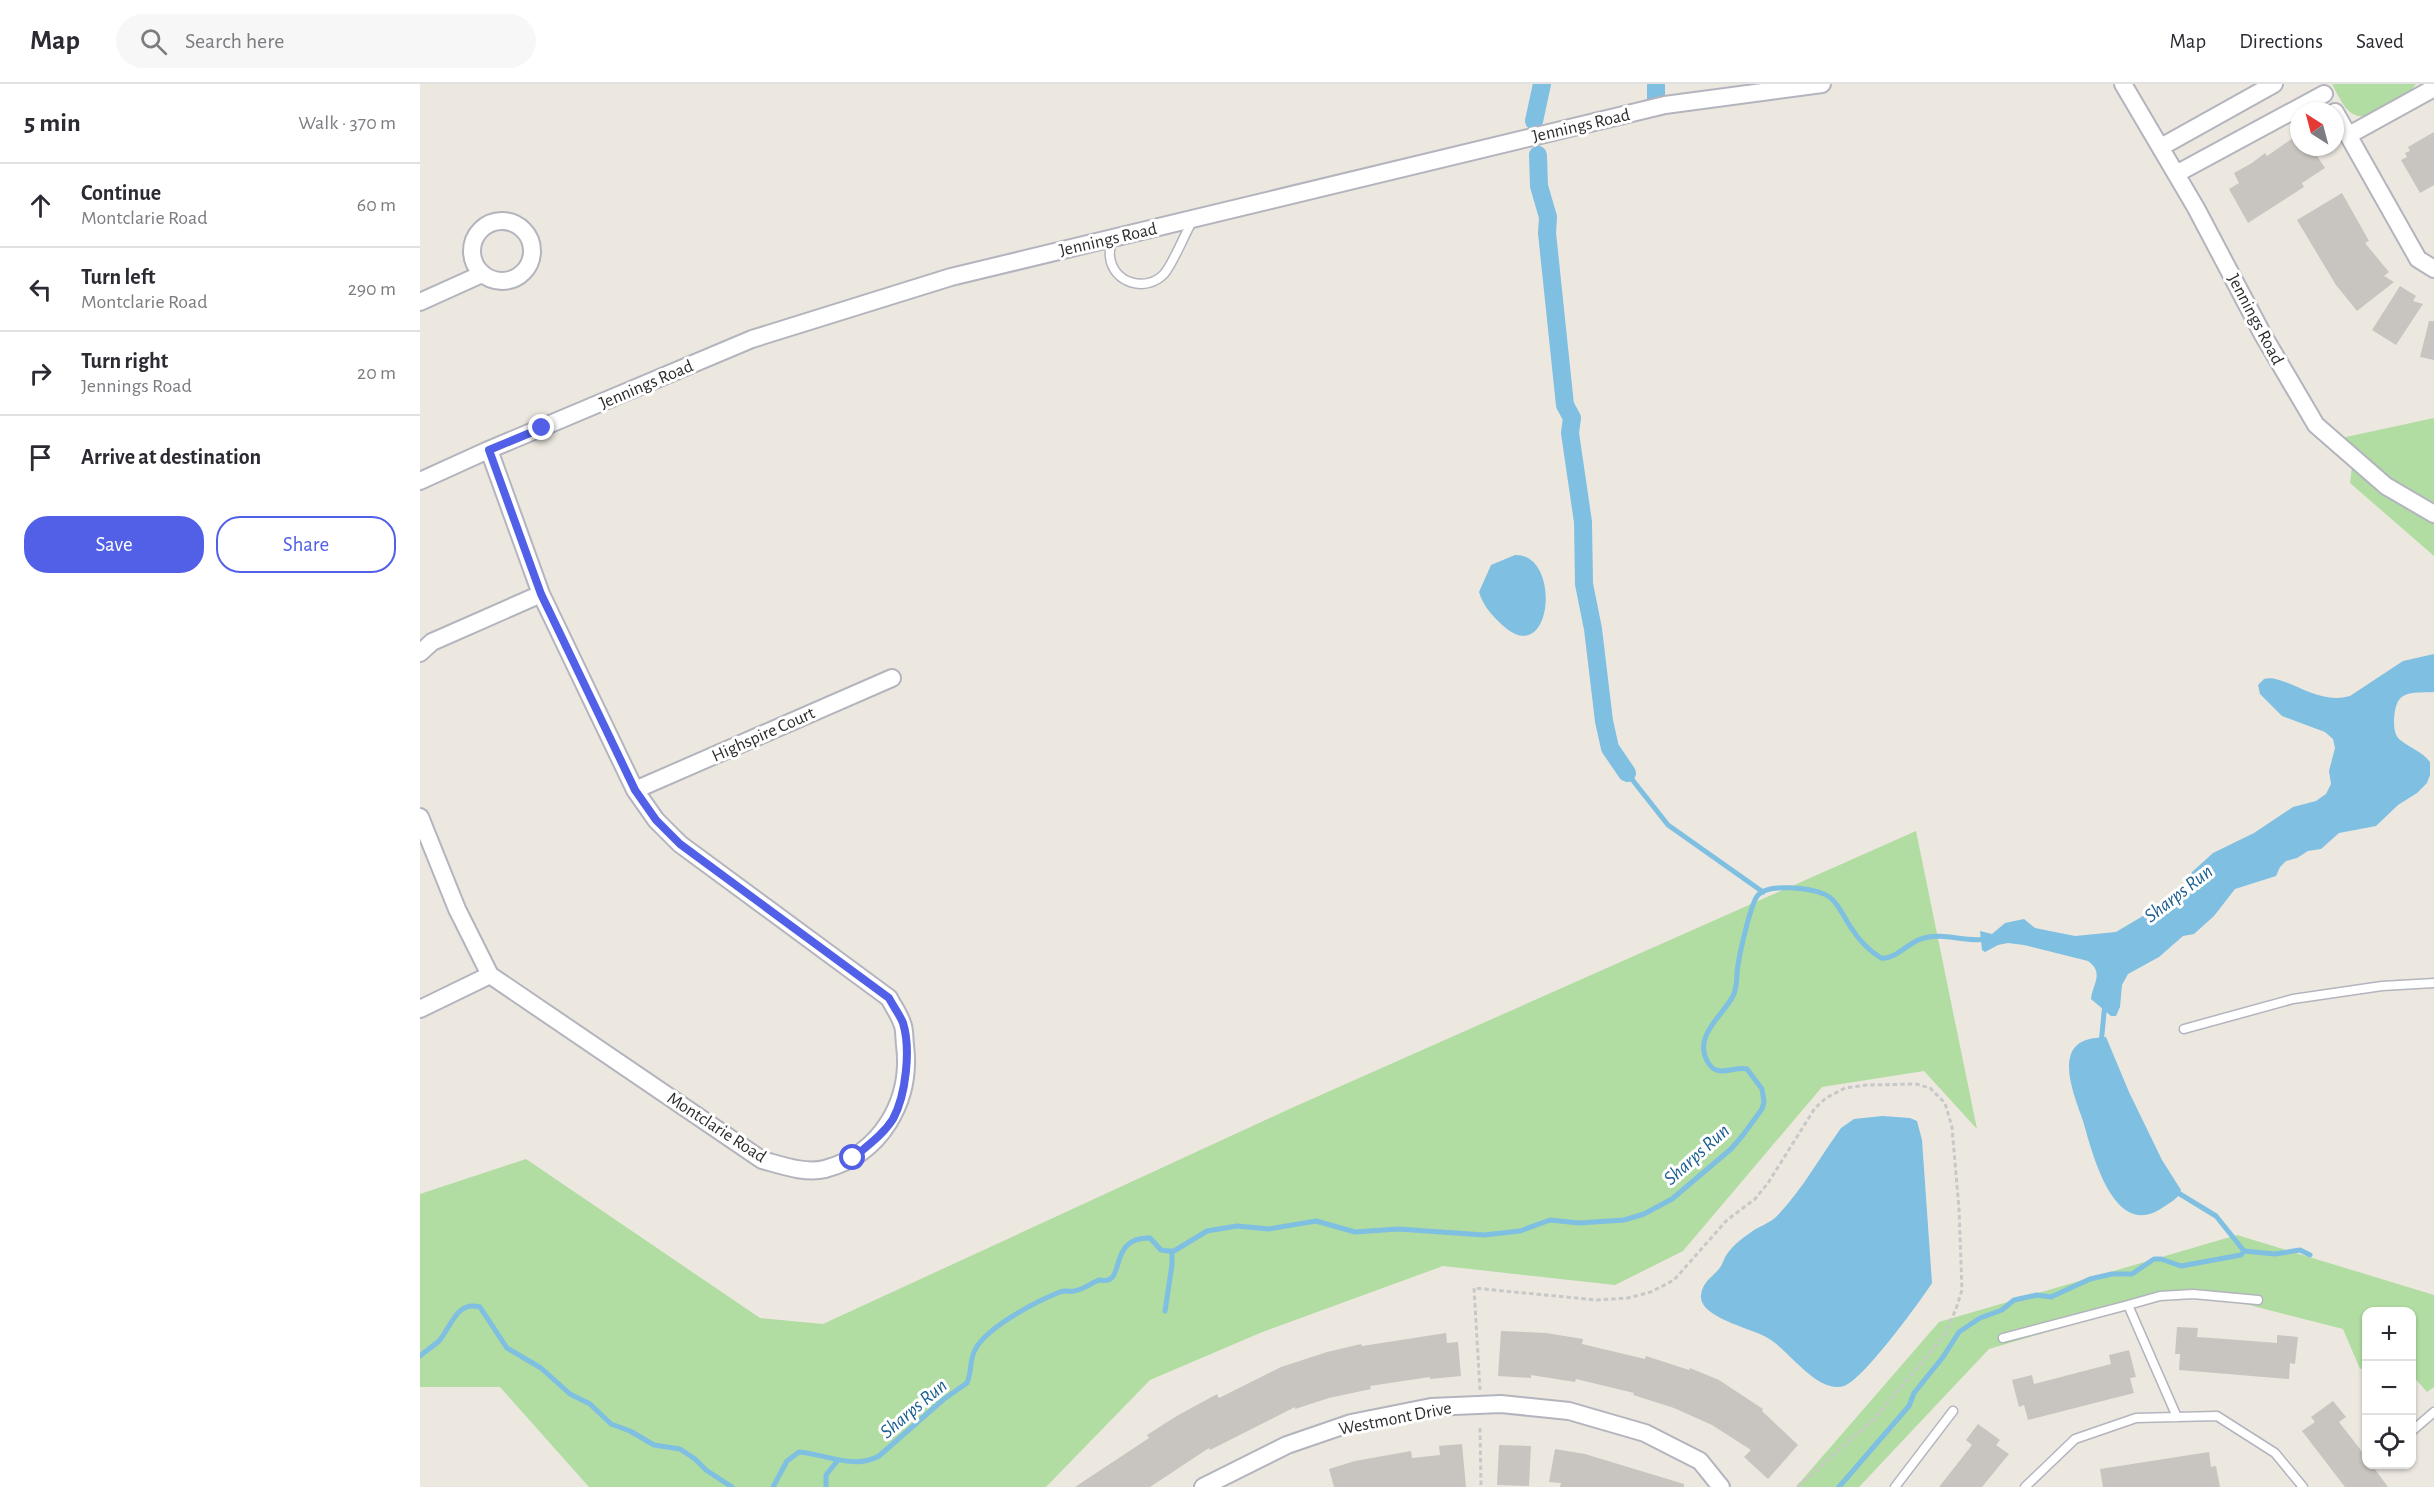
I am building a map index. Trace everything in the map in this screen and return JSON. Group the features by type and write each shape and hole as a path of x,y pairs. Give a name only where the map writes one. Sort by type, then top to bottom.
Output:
{"street":[{"name":"Jennings Road","path":"420,481 772,332 951,277 1665,105 1822,84"},
{"name":"Jennings Road","path":"2123,84 2161,147 2267,343 2316,424 2386,486 2434,514"},
{"path":"2161,147 2274,84"},
{"path":"2349,135 2434,88"},
{"path":"2176,174 2321,89 2329,102"},
{"path":"2344,127 2418,259 2434,269"},
{"path":"420,302 482,273"},
{"name":"Montclarie Road","path":"420,817 457,909 490,975 762,1160 796,1169 824,1169 853,1158 877,1138 893,1119 902,1094 907,1059 903,1023 889,998 680,844 656,820 635,790 541,594 489,450"},
{"path":"420,653 432,642 541,594"},
{"name":"Highspire Court","path":"635,790 892,678"},
{"path":"420,1009 490,975"},
{"name":"Westmont Drive","path":"1203,1487 1287,1445 1351,1423 1431,1407 1501,1404 1569,1411 1645,1433 1700,1461 1721,1487"}],"lane":[{"path":"1112,237 1110,257 1116,272 1129,283 1145,285 1164,275 1193,218"},
{"path":"2184,1029 2293,999 2382,986 2434,983"},
{"path":"2003,1338 2160,1296 2193,1294 2258,1300"},
{"path":"2128,1305 2177,1417"},
{"path":"1895,1487 1953,1412"},
{"path":"2416,1428 2434,1412"},
{"path":"2029,1486 2075,1439 2136,1418 2217,1416 2275,1453 2303,1487"}],"path":[{"path":"1480,1394 1474,1287 1596,1300 1628,1298 1651,1292 1674,1280 1727,1220 1755,1199 1768,1183 1815,1107 1827,1098 1845,1088 1867,1085 1916,1084 1930,1088 1944,1103 1953,1127 1962,1290 1956,1309 1944,1336 1875,1418 1797,1487"},
{"path":"1480,1428 1481,1487"}],"green space":[{"path":"2332,84 2416,84 2409,93 2369,116 2355,115 2342,102"},
{"path":"2434,418 2434,556 2350,483 2353,459 2332,440"},
{"path":"1916,831 1977,1129 1924,1071 1822,1087 1683,1251 1615,1285 1443,1266 1260,1333 1150,1380 1046,1487 589,1487 500,1387 420,1387 420,1194 526,1159 760,1318 823,1324 1296,1106"},
{"path":"2237,1235 2434,1295 2434,1387 2427,1392 2416,1380 2416,1307 2362,1307 2362,1368 2360,1369 2343,1329 2191,1290 1989,1349 1859,1487 1796,1487 1939,1322"}],"water":[{"path":"1515,555 1530,559 1540,571 1545,587 1546,604 1542,620 1534,632 1522,636 1507,629 1499,622 1487,608 1479,592 1491,565"},
{"path":"2434,654 2434,692 2404,695 2397,704 2394,722 2399,739 2430,762 2430,775 2427,783 2417,793 2398,805 2376,826 2339,833 2321,849 2308,851 2297,858 2286,861 2276,876 2235,889 2214,916 2194,934 2183,936 2159,957 2128,974 2122,985 2120,1007 2116,1016 2111,1016 2091,999 2097,975 2096,970 2088,961 2008,943 1985,952 1982,950 1980,931 1992,934 2005,923 2024,919 2035,928 2075,936 2116,932 2185,891 2192,872 2213,853 2254,833 2293,807 2316,801 2326,794 2331,784 2329,771 2335,748 2333,739 2325,732 2282,716 2260,694 2258,685 2264,679 2272,678 2325,697 2337,698 2350,696 2403,661"},
{"path":"2106,1037 2129,1092 2162,1160 2181,1190 2171,1202 2145,1215 2130,1213 2118,1203 2108,1188 2092,1152 2070,1079 2069,1062 2077,1045 2086,1040"},
{"path":"1882,1116 1910,1118 1917,1121 1922,1140 1932,1283 1890,1340 1864,1370 1853,1381 1844,1386 1834,1387 1813,1377 1766,1337 1716,1316 1702,1303 1701,1295 1704,1286 1722,1265 1732,1247 1775,1218 1786,1206 1841,1128 1854,1119"}],"building":[{"path":"2434,132 2434,185 2420,193 2401,160 2407,157 2405,153 2410,151 2408,147"},
{"path":"2290,140 2290,156 2317,156 2325,168 2302,183 2304,187 2248,223 2229,189 2239,183 2234,173 2265,153 2267,156"},
{"path":"2342,193 2369,241 2365,243 2389,272 2384,276 2394,282 2357,311 2336,285 2297,220"},
{"path":"2400,286 2416,296 2413,301 2423,304 2396,345 2372,330"},
{"path":"2429,321 2434,321 2434,360 2420,357"},
{"path":"2177,1327 2198,1328 2197,1337 2277,1343 2277,1335 2298,1337 2295,1364 2290,1363 2289,1379 2179,1370 2180,1354 2175,1354"},
{"path":"1501,1331 1546,1333 1583,1339 1582,1344 1645,1359 1646,1356 1689,1370 1690,1368 1719,1380 1763,1409 1762,1411 1798,1445 1768,1479 1744,1457 1751,1450 1712,1425 1674,1408 1633,1395 1634,1393 1576,1379 1575,1382 1531,1375 1531,1378 1498,1376"},
{"path":"1446,1333 1447,1343 1458,1342 1461,1376 1430,1379 1430,1377 1370,1386 1371,1389 1329,1398 1295,1409 1295,1407 1210,1450 1209,1448 1150,1487 1075,1487 1149,1438 1147,1435 1175,1417 1217,1394 1219,1398 1281,1367 1361,1344 1362,1346"},
{"path":"2129,1350 2136,1377 2130,1378 2134,1393 2028,1420 2024,1405 2019,1407 2012,1380 2032,1375 2034,1384 2111,1364 2109,1355"},
{"path":"2333,1401 2346,1417 2339,1422 2362,1452 2362,1469 2375,1469 2388,1487 2345,1487 2302,1431 2315,1422 2311,1417"},
{"path":"1978,1424 2000,1440 1996,1445 2009,1454 1982,1487 1939,1487 1972,1445 1966,1440"},
{"path":"1462,1444 1466,1487 1334,1487 1329,1469 1355,1461 1411,1451 1412,1458 1440,1455 1439,1446"},
{"path":"1499,1445 1531,1446 1529,1486 1497,1485"},
{"path":"1555,1449 1585,1454 1684,1484 1684,1487 1560,1487 1561,1483 1549,1482"},
{"path":"2209,1452 2211,1467 2216,1466 2220,1487 2103,1487 2100,1469"}],"waterway":[{"path":"1534,121 1542,84"},
{"path":"1656,84 1656,101"},
{"path":"1534,121 1538,155"},
{"path":"1538,155 1539,186 1548,217 1547,233 1565,405 1572,418 1570,433 1583,522 1584,584 1593,629 1604,721 1610,748 1627,773"},
{"path":"1627,773 1668,825 1763,892"},
{"name":"Sharps Run","path":"773,1487 787,1461 799,1452 860,1462 879,1456 944,1399 967,1383 974,1352 991,1331 1014,1315 1050,1296 1062,1291 1084,1288 1099,1280 1108,1280 1113,1277 1124,1250 1138,1239 1150,1238 1161,1250 1174,1251 1207,1231 1237,1226 1269,1229 1316,1221 1355,1232 1398,1229 1484,1235 1520,1231 1550,1220 1579,1223 1624,1220 1644,1214 1672,1199 1731,1149 1762,1109 1764,1102 1762,1089 1747,1069 1722,1071 1713,1068 1704,1054 1704,1045 1710,1028 1735,992 1737,969 1749,917 1755,899 1763,891 1780,888 1800,889 1829,896 1858,937 1881,958 1892,956 1918,940 1932,936 1971,940 1987,939"},
{"path":"2101,1044 2105,1003"},
{"path":"2175,1191 2216,1216 2244,1251"},
{"path":"1839,1487 1909,1406 1914,1393 1943,1357 1959,1332 1980,1318 2002,1310 2014,1300 2037,1295 2051,1297 2090,1279 2112,1274 2132,1274 2154,1259 2181,1266 2241,1255 2244,1251 2275,1254 2300,1250 2310,1255"},
{"path":"1165,1311 1172,1251"},
{"name":"Sharps Run","path":"420,1356 439,1341 460,1311 466,1307 480,1307 507,1348 541,1368 570,1394 590,1404 611,1424 630,1431 654,1445 680,1449 732,1487"},
{"path":"826,1487 826,1475 838,1460"}],"route":[{"path":"542,428 489,450 541,594 635,790 656,820 680,844 889,998 903,1023 907,1059 902,1094 893,1119 877,1138 853,1158"}]}
